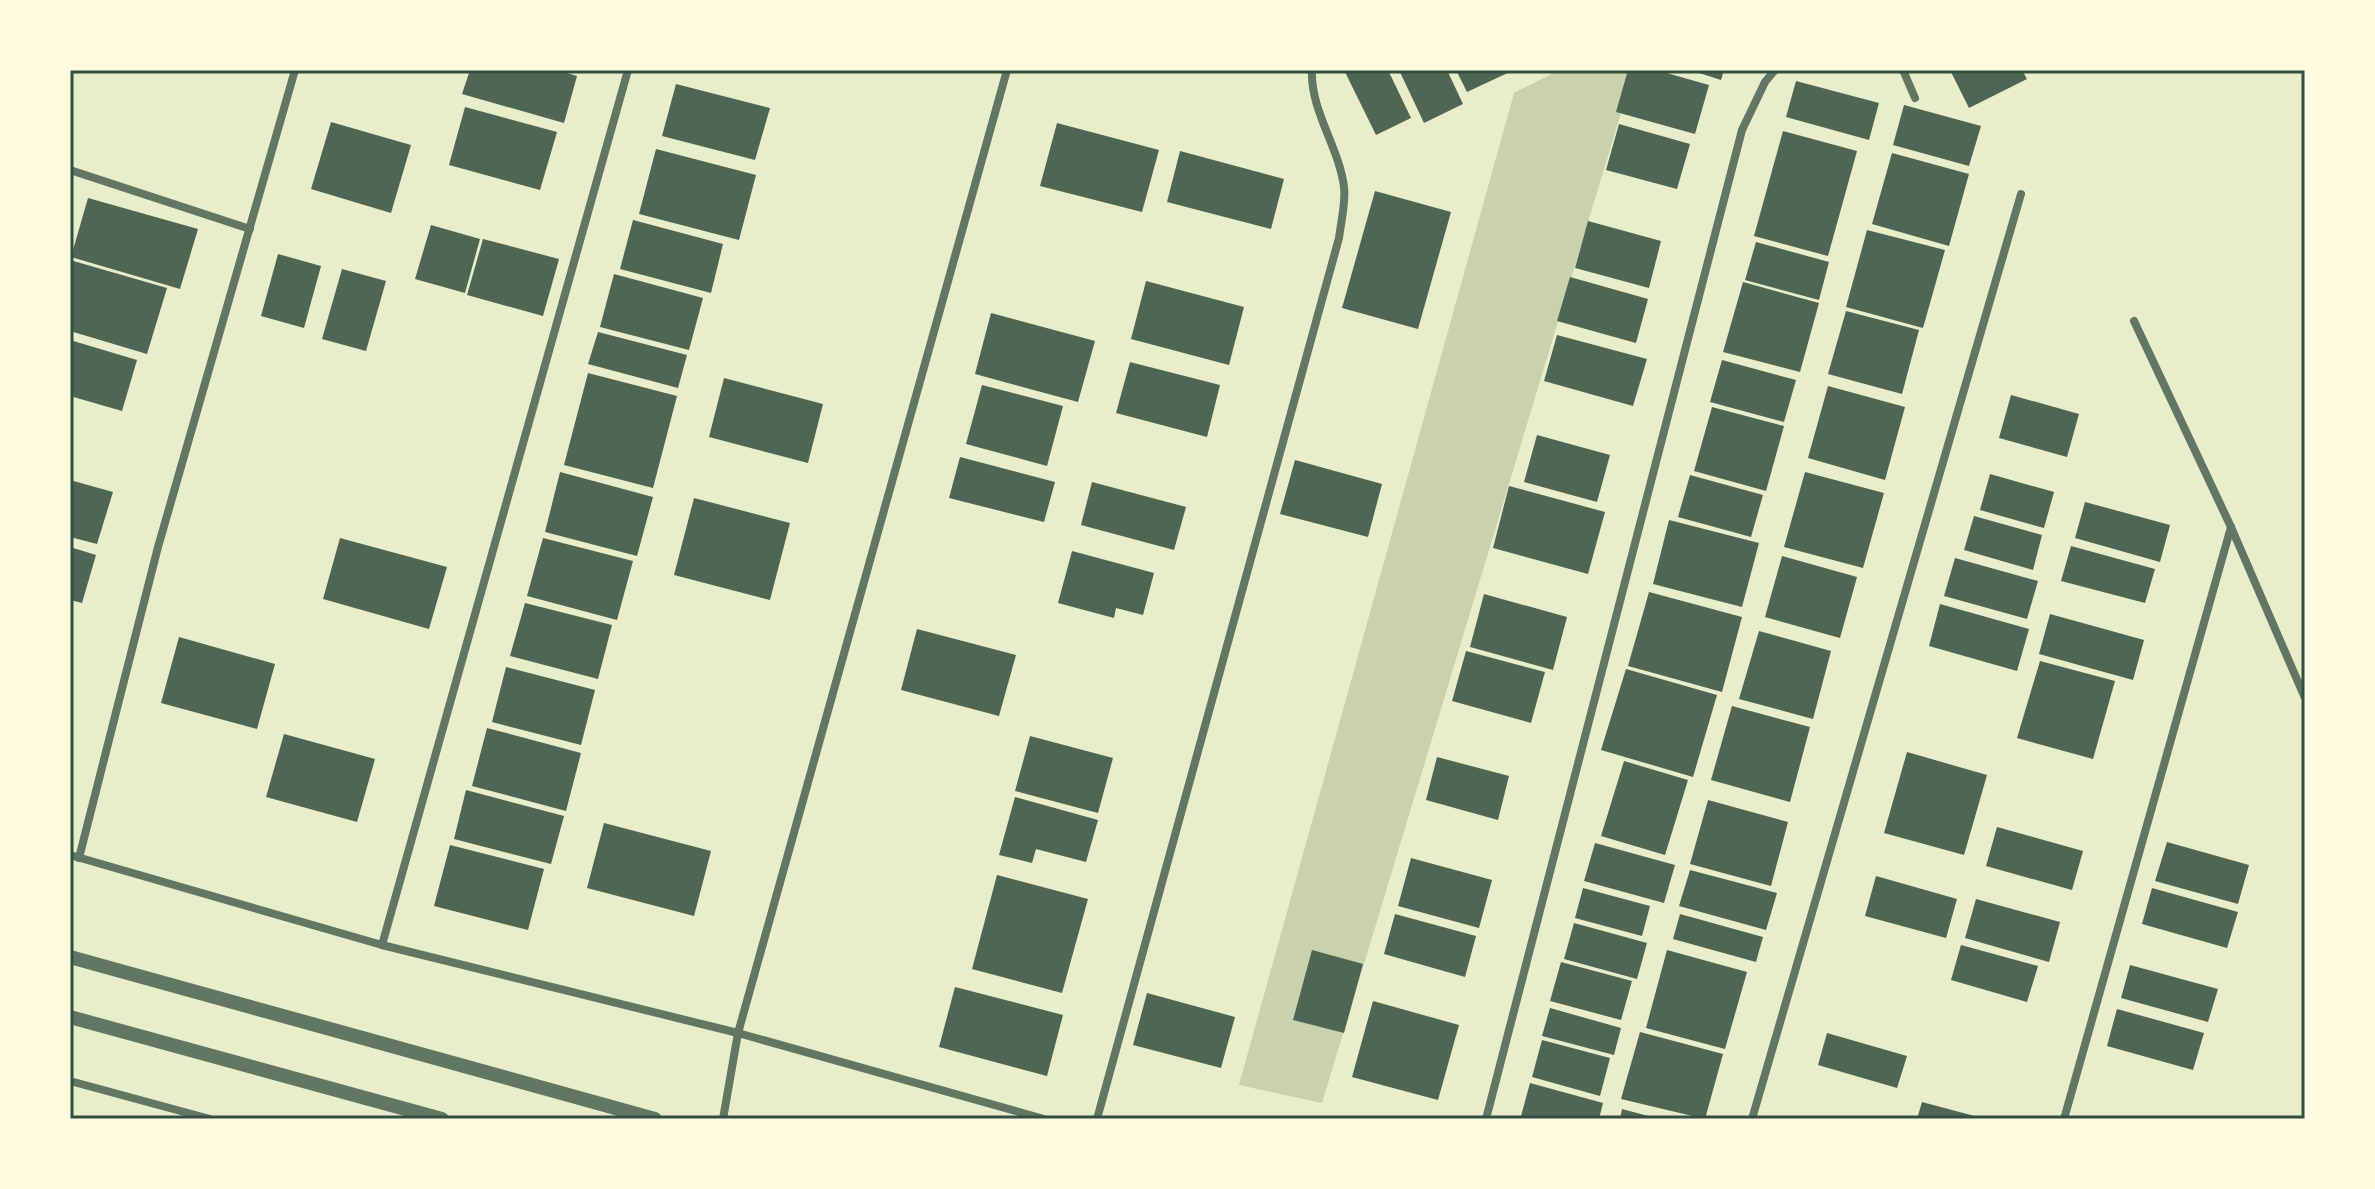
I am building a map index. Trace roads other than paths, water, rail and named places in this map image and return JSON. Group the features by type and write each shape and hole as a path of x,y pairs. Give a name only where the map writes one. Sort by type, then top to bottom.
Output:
{"street":[{"path":"295,70 158,547 74,856 382,945 738,1033 1044,1119"},
{"path":"382,945 628,70"},
{"path":"723,1119 738,1033 1007,70"},
{"path":"1097,1119 1339,238 1345,189 1332,141 1311,89 1312,70"},
{"path":"1486,1119 1742,130 1765,82 1775,70"},
{"path":"1903,70 1915,98"},
{"path":"70,170 250,229"},
{"path":"1752,1119 2021,194"},
{"path":"2134,321 2231,527 2305,698"},
{"path":"2064,1119 2231,527"},
{"path":"70,957 655,1119"},
{"path":"70,1017 442,1119"},
{"path":"70,1081 210,1119"}]}
